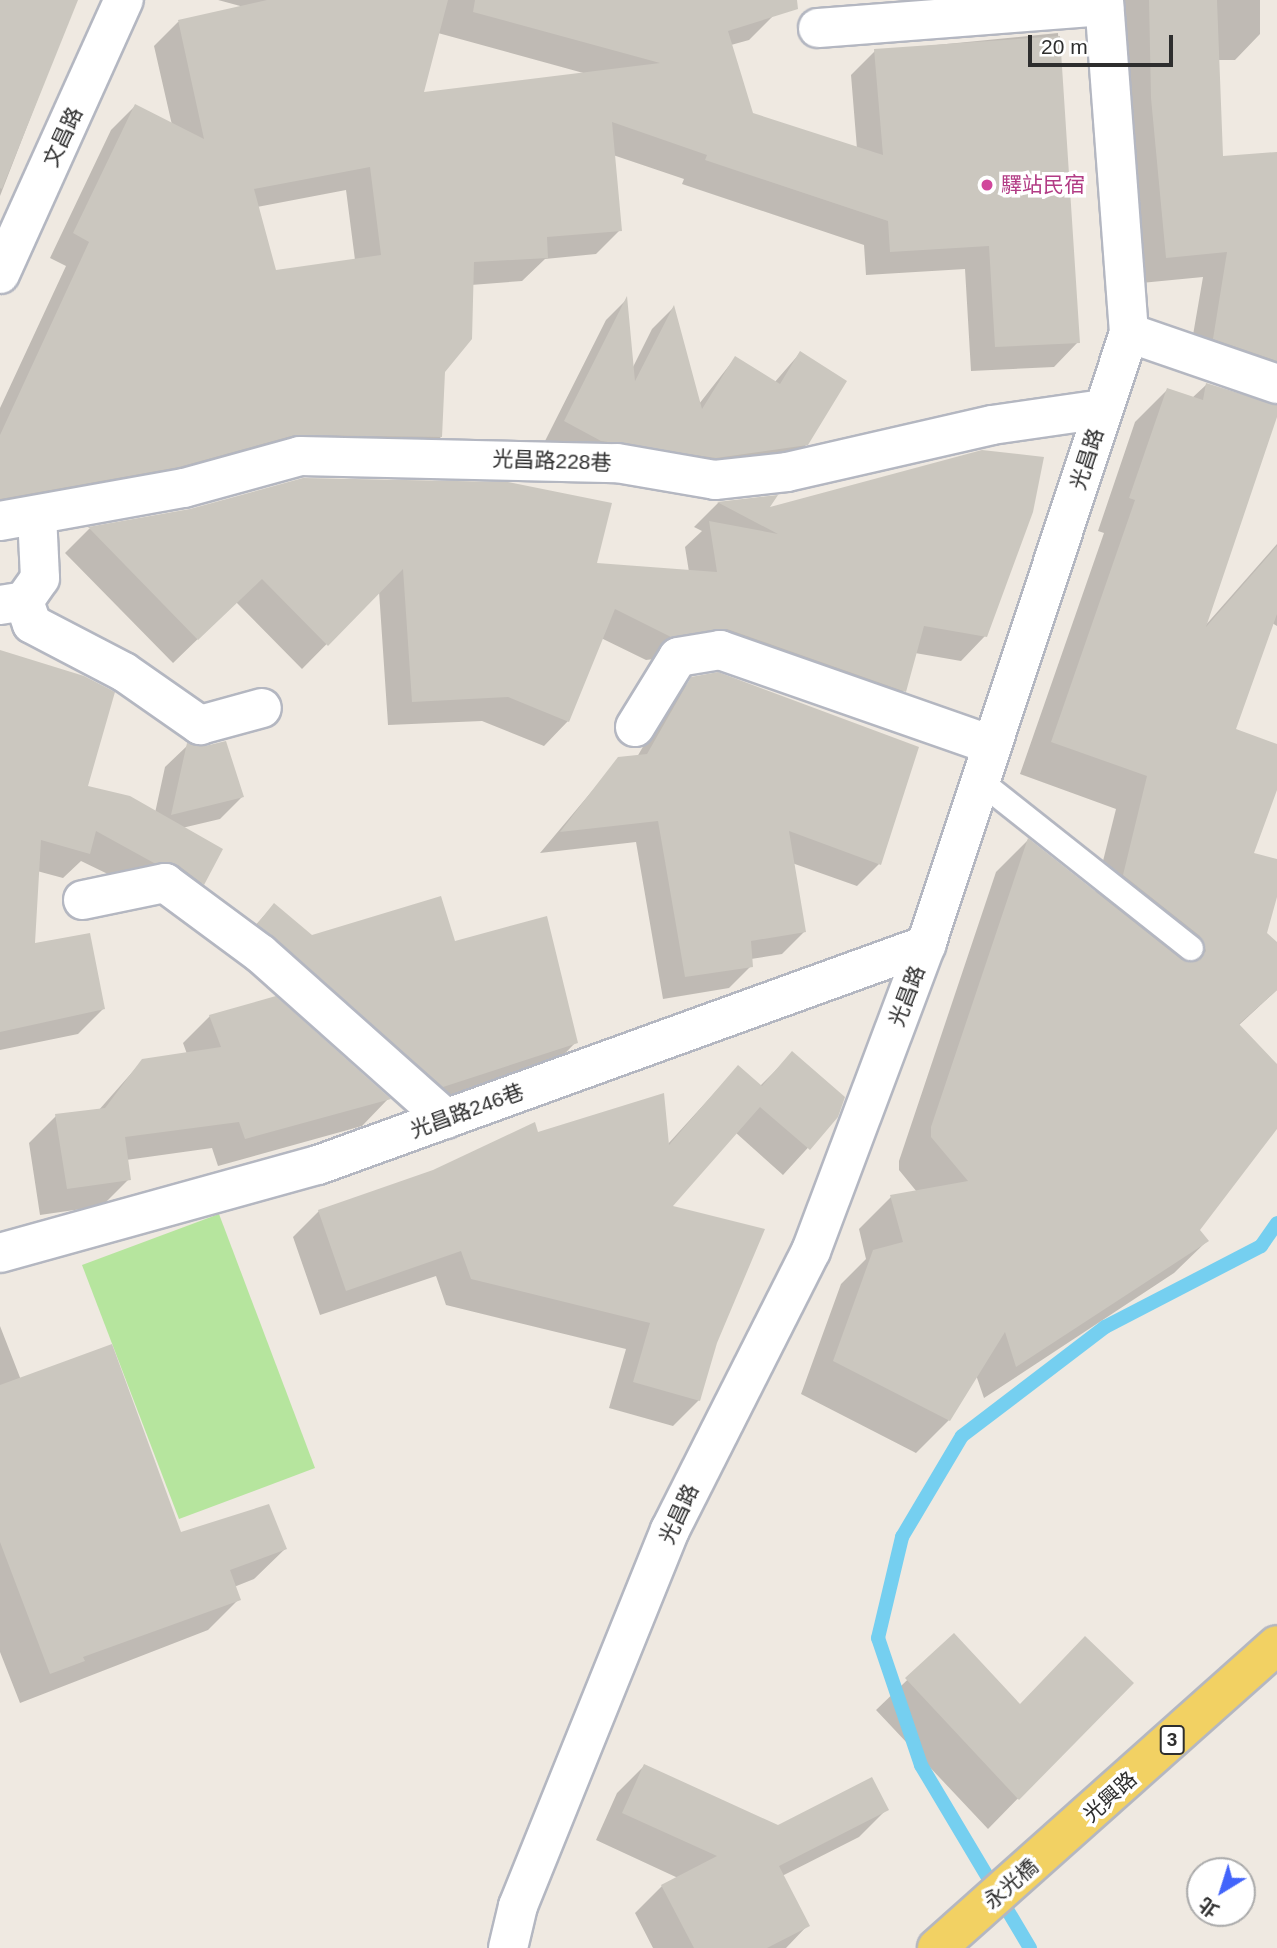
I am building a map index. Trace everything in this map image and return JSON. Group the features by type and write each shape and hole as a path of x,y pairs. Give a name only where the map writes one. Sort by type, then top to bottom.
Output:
{"main road":[{"name":"光興路","path":"1067,1835 1277,1645"},
{"name":"永光橋","path":"946,1940 1067,1835"}],"street":[{"name":"文昌路","path":"0,274 124,0"},
{"path":"818,28 1104,3"},
{"name":"光昌路","path":"519,1906 670,1530 811,1251 926,945 1129,333 1104,3"},
{"path":"1129,333 1277,384"},
{"name":"光昌路228巷","path":"0,521 184,488 300,456 617,463 715,480 787,472 992,425 1103,409"},
{"path":"37,515 40,578 12,603 32,624 124,673 200,725 262,708"},
{"path":"635,727 678,657 720,650 992,745"},
{"path":"83,900 165,883 261,954 446,1119"},
{"name":"光昌路246巷","path":"0,1253 318,1164 926,945"},
{"path":"498,1948 519,1906"},
{"path":"509,1948 519,1906"}],"lane":[{"path":"981,781 1191,947"}],"green space":[{"path":"219,1214 315,1468 179,1519 82,1265"}],"building":[{"path":"0,0 78,0 2,189 0,188"},
{"path":"267,0 448,0 424,92 660,63 473,12 475,0 797,0 798,9 728,31 753,113 883,155 874,49 1060,36 1080,343 995,347 989,246 890,252 888,221 705,160 707,155 612,122 622,231 547,237 548,258 474,262 472,339 445,372 442,437 295,435 179,467 0,499 0,435 89,242 73,233 135,104 204,139 178,20","holes":["370,167 381,255 276,270 254,189"]},
{"path":"1149,0 1217,0 1223,156 1277,152 1277,361 1213,339 1227,252 1166,258 1151,98"},
{"path":"627,296 635,381 674,305 702,409 735,356 780,384 800,351 847,381 808,445 716,458 601,441 564,421"},
{"path":"1206,383 1277,405 1277,417 1206,627 1277,546 1277,614 1236,729 1277,744 1277,790 1254,853 1277,859 1277,897 1267,933 1277,942 1277,990 1239,1024 1277,1064 1277,1129 1200,1230 1209,1241 1016,1367 1005,1332 950,1421 833,1361 873,1250 903,1242 890,1195 968,1181 931,1137 931,1127 1028,838 1182,960 1196,962 1206,951 1200,936 1123,875 1147,776 1051,742 1135,500 1129,498 1167,388 1203,400"},
{"path":"982,450 1044,457 1033,512 987,637 924,626 906,692 727,629 671,637 615,609 569,722 508,697 412,702 403,569 328,646 262,579 198,640 88,527 190,509 303,478 508,482 612,503 597,563 717,572 709,521 778,534 717,502 778,495 770,507"},
{"path":"0,650 84,676 115,692 88,786 130,796 223,849 204,885 178,865 154,863 96,831 90,854 41,840 35,943 90,933 105,1009 0,1032"},
{"path":"718,672 919,747 881,865 789,831 806,932 751,941 753,967 685,977 658,821 560,832 618,757 647,754 691,677"},
{"path":"226,741 244,797 171,815 187,743 205,746"},
{"path":"441,896 455,941 547,916 578,1043 443,1087 257,924 274,903 312,935"},
{"path":"276,996 391,1099 245,1139 239,1122 125,1137 131,1180 67,1189 55,1114 105,1108 142,1059 221,1047 209,1015"},
{"path":"792,1051 845,1097 838,1117 810,1150 760,1107 673,1206 765,1229 717,1343 700,1401 633,1382 650,1323 471,1279 461,1251 346,1291 318,1210 433,1170 535,1122 538,1132 664,1093 669,1145 738,1065 762,1086"},
{"path":"112,1344 181,1532 269,1504 287,1549 230,1570 241,1600 83,1657 85,1661 50,1674 0,1542 0,1385"},
{"path":"954,1633 1020,1704 1085,1636 1134,1683 1019,1800 905,1678"},
{"path":"644,1764 778,1825 872,1777 889,1810 779,1866 810,1926 767,1948 694,1948 661,1885 717,1856 622,1813"}],"waterway":[{"path":"1030,1948 921,1765 878,1638 902,1537 962,1436 1105,1327 1261,1246 1277,1223"}],"place":[{"name":"驛站民宿","path":"987,185"}]}
